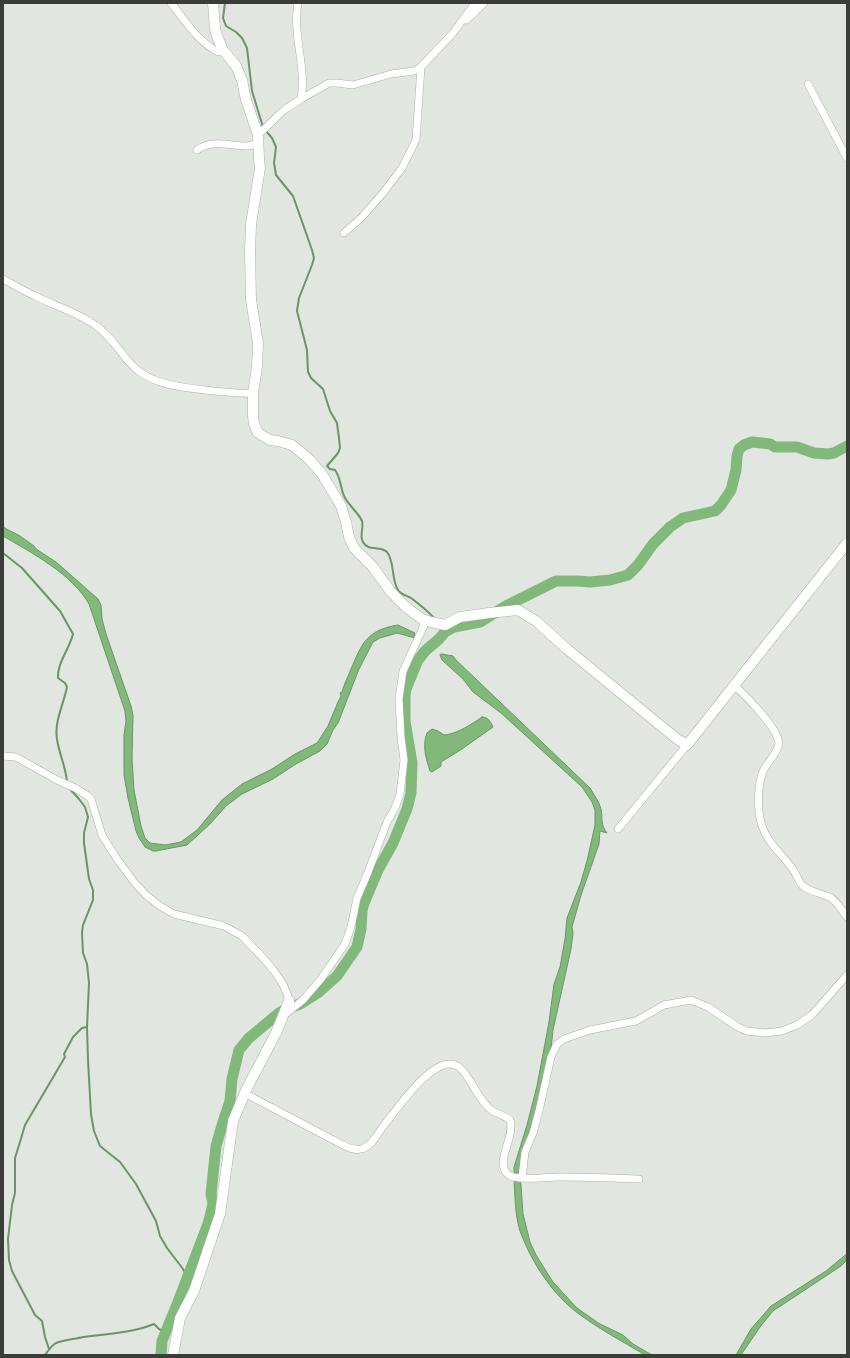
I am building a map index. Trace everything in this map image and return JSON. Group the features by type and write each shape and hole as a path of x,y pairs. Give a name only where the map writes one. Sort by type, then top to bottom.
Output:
{"street":[{"path":"171,3 206,45 218,52 223,50"},
{"path":"213,3 215,29 223,50 236,66 242,80 246,100 258,139 260,168 255,194 251,236 251,300 258,343 257,367 253,394 254,424 258,433 270,440 292,445 309,459 328,483 341,506 349,537 354,548 373,567 394,596 422,619 445,625 460,617 518,610 536,621 578,658 678,740 687,745"},
{"path":"298,3 296,20 303,83 301,99"},
{"path":"197,150 203,145 212,143 247,146 258,139 284,110 329,83 353,84 391,74 414,71 421,67 453,33 475,3"},
{"path":"453,33 458,26 484,3"},
{"path":"344,234 362,217 383,193 402,168 416,140 421,67"},
{"path":"808,84 847,158"},
{"path":"3,279 36,297 80,315 97,326 114,342 134,367 146,376 169,385 179,387 240,394 253,394"},
{"path":"618,829 687,745 847,543"},
{"path":"284,1015 303,1000 321,979 345,944 351,927 356,898 400,794 404,760 399,699 403,670 424,624 422,619"},
{"path":"734,685 767,721 774,731 779,743 778,749 764,770 760,784 759,804 762,826 769,840 794,872 801,884 805,888 828,896 834,900 847,917"},
{"path":"3,756 16,757 57,780 84,792 90,799 107,844 140,889 168,912 188,918 219,924 242,936 278,977 288,992 289,1001 276,1034 247,1088 246,1094 233,1122 220,1214 194,1291 180,1318 173,1355"},
{"path":"522,1178 525,1152 533,1133 551,1057 558,1044 564,1039 590,1030 636,1021 664,1005 691,1000 708,1007 730,1023 748,1030 765,1033 782,1031 798,1025 812,1015 847,975"},
{"path":"246,1094 349,1148 360,1150 371,1143 411,1091 423,1078 436,1069 449,1064 454,1065 462,1070 477,1093 491,1110 510,1120 511,1131 505,1153 504,1168 511,1176 522,1178 582,1177 639,1179"}],"shaded area":[{"path":"3,527 20,536 56,562 98,599 101,605 102,619 106,634 133,715 132,758 134,790 141,826 145,838 150,843 165,845 181,842 197,830 222,800 242,784 272,769 295,754 317,743 328,726 341,696 340,693 342,692 359,652 372,634 379,630 398,625 415,633 414,635 416,636 415,638 397,633 380,638 373,642 359,669 338,723 327,744 320,751 273,779 242,794 226,806 210,824 187,845 153,851 145,847 136,831 124,775 125,711 89,604 82,593 62,574 38,557 3,536"},
{"path":"440,655 453,656 590,788 600,806 603,824 607,833 600,831 599,844 581,895 572,927 573,933 571,949 553,1030 550,1058 535,1114 521,1157 519,1173 514,1172 514,1167 537,1086 549,1022 554,984 560,967 565,939 567,918 581,882 587,861 595,825 595,810 592,802 582,787 501,713 473,692 463,679 442,660"},
{"path":"482,717 489,720 493,727 441,762 441,766 432,772 430,771 425,747 427,733 432,729 444,735 454,733 474,723"},
{"path":"514,1179 520,1179 523,1214 530,1242 536,1255 553,1282 577,1308 600,1324 623,1335 633,1344 652,1355 645,1355 583,1317 557,1294 542,1275 524,1242 518,1225"},
{"path":"847,1254 847,1260 841,1266 773,1311 741,1355 736,1355 751,1329 771,1306 826,1271"}],"waterway":[{"path":"225,3 223,18 226,26 242,38 247,48 252,91 263,127"},
{"path":"265,130 272,138 276,147 274,163 276,175 293,196 314,258 299,298 297,311 307,350 308,372 311,378 323,389 330,411 337,423 340,448 338,453 327,466 330,469 335,470 337,473 344,496 362,521 361,537 365,545 387,552 391,561 394,581 398,590 411,598 434,618"},
{"path":"161,1355 162,1341 208,1224 213,1204 211,1194 216,1146 230,1101 232,1079 239,1050 249,1038 279,1013 300,1004 319,992 337,976 357,947 364,903 378,870 393,843 407,809 411,793 412,763 405,721 405,696 406,689 418,660 425,651 445,632 454,627 480,622 506,606 556,581 590,582 610,580 628,575 638,565 653,544 670,527 683,518 715,511 721,505 731,490 739,449 744,445 752,442 762,443 770,444 775,447 797,447 814,453 828,454 834,453 847,446"},
{"path":"3,553 22,568 60,611 73,634 58,672 58,678 65,683 67,687 58,719 56,733 67,782"},
{"path":"439,627 441,629 439,639"},
{"path":"69,788 85,807 88,817 84,833 84,843 89,879 93,890 93,900 83,925 82,933 83,953 87,964 89,983 87,1027 88,1060 91,1114 94,1131 100,1146 120,1162 136,1184 156,1221 160,1236 187,1277"},
{"path":"49,1349 42,1321 35,1315 12,1271 9,1260 8,1239 15,1193 15,1158 25,1125 65,1057 64,1054 73,1037 82,1028 87,1027"},
{"path":"45,1355 56,1343 83,1337 128,1331 154,1324 159,1329 166,1332"}]}
